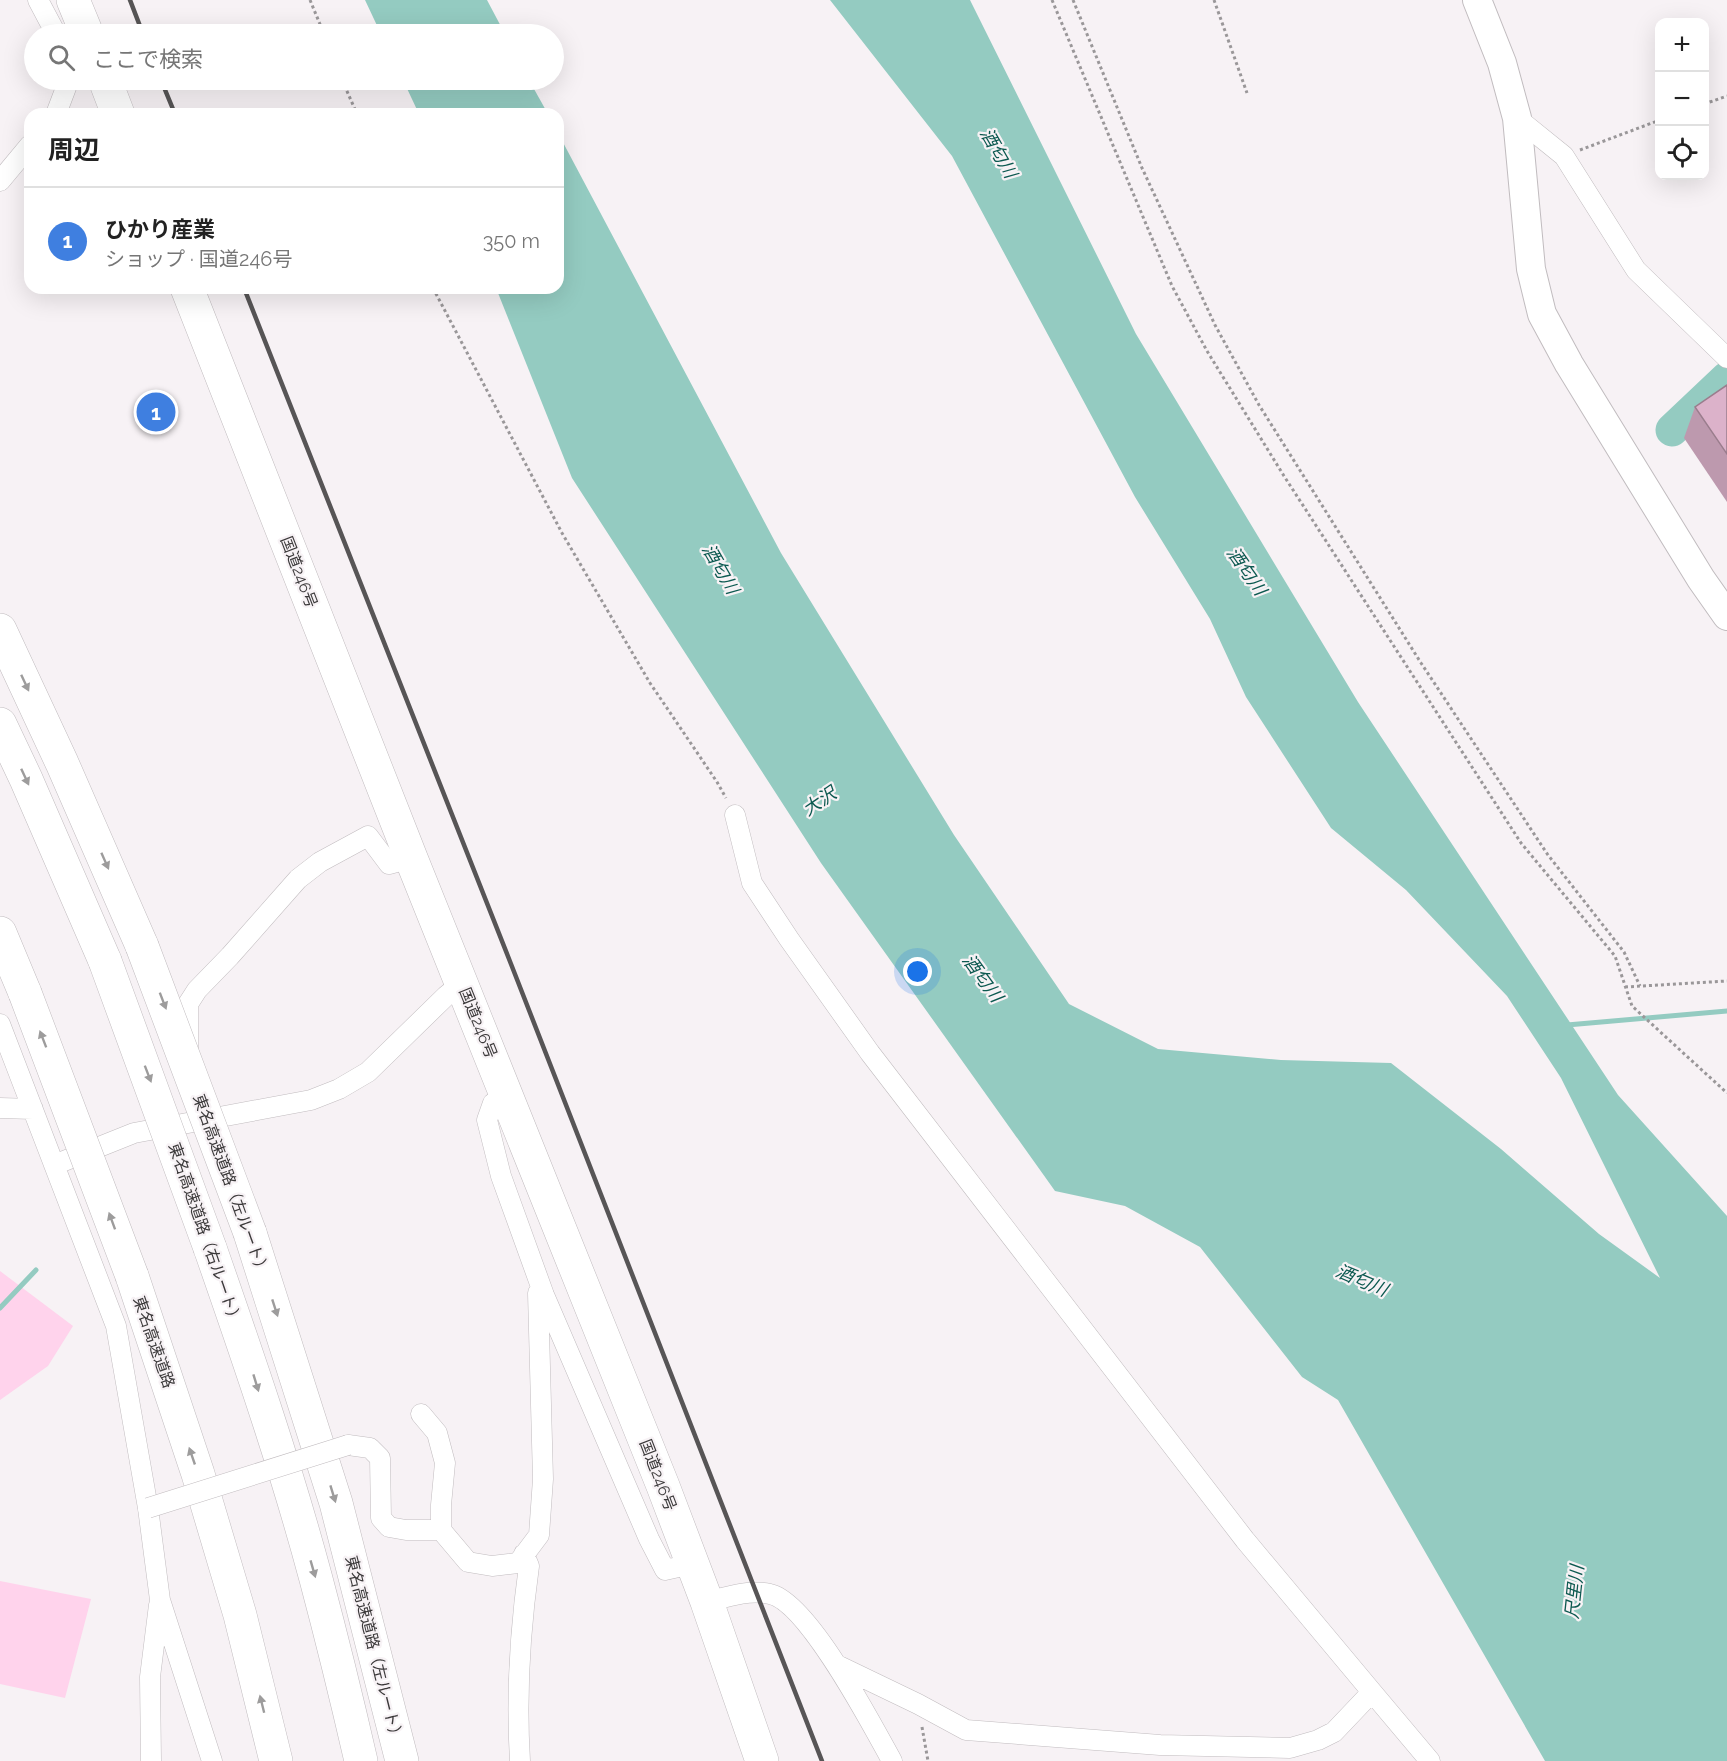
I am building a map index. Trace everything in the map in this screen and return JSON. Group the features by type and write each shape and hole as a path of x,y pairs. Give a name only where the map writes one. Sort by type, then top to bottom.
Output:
{"highway":[{"path":"73,0 83,24"},
{"path":"109,90 116,108"},
{"name":"国道246号","path":"190,294 411,858 508,1095 707,1602 762,1761"},
{"name":"東名高速道路（左ルート）","path":"0,630 62,763 142,946 250,1233 336,1503 402,1761"},
{"name":"東名高速道路（右ルート）","path":"0,724 105,961 252,1368 316,1578 362,1761"},
{"name":"東名高速道路","path":"0,933 26,993 132,1276 198,1474 240,1615 276,1761"}],"street":[{"path":"38,0 51,24"},
{"path":"1477,0 1502,63 1517,118 1531,268 1542,314 1569,364 1701,579 1727,616"},
{"path":"58,108 65,90"},
{"path":"1517,118 1564,156 1635,270 1727,358"},
{"path":"0,181 24,152"},
{"path":"735,815 752,883 870,1053 1245,1540 1430,1761"},
{"path":"187,1123 188,1004 197,990 298,879 320,862 368,836 389,864 411,858"},
{"path":"54,1165 134,1133 311,1100 339,1089 368,1072 439,1002 462,983"},
{"path":"0,1024 116,1326 148,1508 160,1600 212,1761"},
{"path":"508,1095 493,1103 487,1120 501,1176 541,1287 649,1539 665,1570 692,1564"},
{"path":"0,1108 33,1109"},
{"path":"421,1414 437,1433 445,1463 441,1530 468,1562 492,1566 518,1563 539,1534 543,1479 539,1313 536,1295 541,1287"},
{"path":"148,1508 348,1445 370,1448 380,1458 381,1518 389,1527 406,1530 441,1530"},
{"path":"520,1761 518,1730 520,1657 529,1566 524,1554"},
{"path":"707,1602 731,1595 758,1593 769,1593 783,1599 796,1611 837,1665 892,1761"},
{"path":"151,1761 150,1677 160,1600"},
{"path":"837,1665 966,1730 1162,1753 1290,1748 1318,1740 1334,1732 1372,1692"}],"path":[{"path":"310,0 320,24"},
{"path":"1052,0 1172,286 1207,351 1355,589 1521,843 1615,956 1632,1006 1727,1093"},
{"path":"1073,0 1156,200 1215,325 1259,405 1421,663 1548,855 1624,952 1640,986"},
{"path":"1214,0 1247,93"},
{"path":"346,90 354,108"},
{"path":"1709,102 1727,96"},
{"path":"1564,156 1655,122"},
{"path":"436,294 562,533 650,683 717,782 735,815"},
{"path":"1624,987 1727,981"},
{"path":"918,1704 928,1761"}],"shaded area":[{"path":"0,1271 73,1326 48,1366 0,1400"},
{"path":"0,1581 91,1599 65,1698 0,1684"}],"water":[{"path":"365,0 487,0 500,24 376,24"},
{"path":"830,0 970,0 1136,334 1358,702 1618,1095 1727,1216 1727,1761 1545,1761 1338,1400 1302,1377 1200,1247 1125,1206 1055,1191 821,863 572,478 498,294 564,294 564,144 781,553 954,835 1069,1004 1158,1049 1281,1060 1391,1063 1501,1149 1599,1234 1660,1278 1561,1078 1507,996 1406,890 1331,828 1246,697 1210,619 1135,497 952,156"},
{"path":"408,90 535,90 545,108 416,108"}],"building":[{"path":"1727,385 1727,454 1695,407"}],"waterway":[{"path":"1672,430 1727,378"},
{"path":"1567,1025 1727,1011"},
{"name":"大沢","path":"0,1308 36,1270"}],"railway":[{"path":"130,0 139,24"},
{"path":"165,90 173,108"},
{"path":"246,294 822,1761"}],"place":[{"name":"ひかり産業","path":"156,412"}],"water label":[{"name":"酒匂川","path":"999,153"},
{"name":"酒匂川","path":"721,569"},
{"name":"酒匂川","path":"1247,571"},
{"name":"酒匂川","path":"983,978"},
{"name":"酒匂川","path":"1362,1280"},
{"name":"尺里川","path":"1574,1592"}]}
